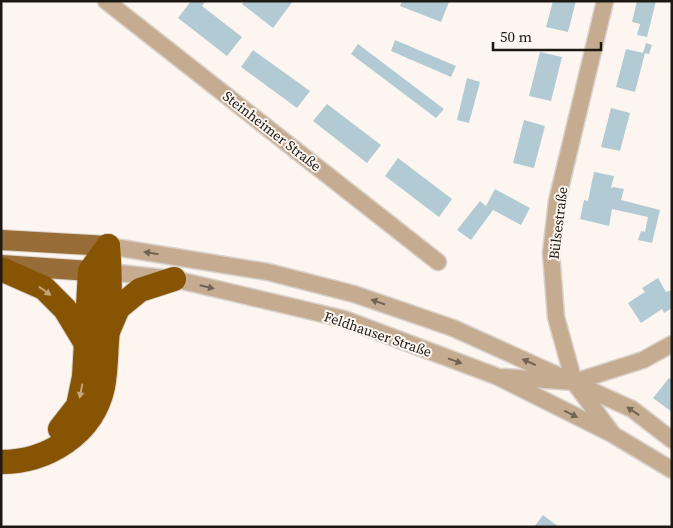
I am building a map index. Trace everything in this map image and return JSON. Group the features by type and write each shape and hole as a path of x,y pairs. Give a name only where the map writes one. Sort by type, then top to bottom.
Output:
{"highway":[{"path":"1,452 30,447 62,428 78,406 84,377 85,342 100,271 108,246"},
{"path":"1,269 44,288 65,308 85,342"},
{"path":"1,462 45,455 72,438 91,416 103,387 108,331 100,271"},
{"path":"108,331 118,308 140,290 174,279"}],"main road":[{"name":"Feldhauser Straße","path":"1,240 108,246"},
{"name":"Feldhauser Straße","path":"1,265 100,271"}],"street":[{"name":"Steinheimer Straße","path":"106,1 438,262"},
{"name":"Bülsestraße","path":"605,1 557,201 551,253 556,317 574,382 612,434"},
{"name":"Feldhauser Straße","path":"108,246 268,272 354,294 453,328 632,409 672,440"},
{"name":"Feldhauser Straße","path":"100,271 174,279 344,319 496,376 612,434 672,470"},
{"path":"496,376 574,382 643,360 672,344"}],"building":[{"path":"191,1 206,1 202,6 242,37 227,56 178,18"},
{"path":"245,1 293,1 273,28 242,4"},
{"path":"402,1 449,2 441,22 400,6"},
{"path":"553,1 576,1 568,32 546,27"},
{"path":"637,1 656,1 647,37 637,35 640,24 632,22"},
{"path":"395,40 456,66 451,77 391,51"},
{"path":"646,43 652,45 649,54 645,53 635,92 616,87 626,49 643,53"},
{"path":"358,44 444,109 436,118 351,54"},
{"path":"253,50 310,91 297,108 241,67"},
{"path":"540,52 562,57 551,101 529,96"},
{"path":"467,78 480,82 469,123 457,120"},
{"path":"327,104 381,145 367,163 313,121"},
{"path":"611,108 630,113 620,151 601,147"},
{"path":"524,120 545,126 534,168 513,163"},
{"path":"398,158 452,199 439,217 385,176"},
{"path":"594,172 614,176 611,188 624,189 621,200 660,210 652,243 638,240 641,231 645,232 648,217 612,209 609,226 580,219 584,200 588,201"},
{"path":"495,189 530,208 521,225 493,210 471,240 457,230 480,201 486,206"},
{"path":"658,278 666,292 672,290 672,308 664,313 662,309 641,323 628,303 645,292 642,288"},
{"path":"669,378 672,380 672,412 653,398"},
{"path":"543,515 559,527 534,527"}]}
